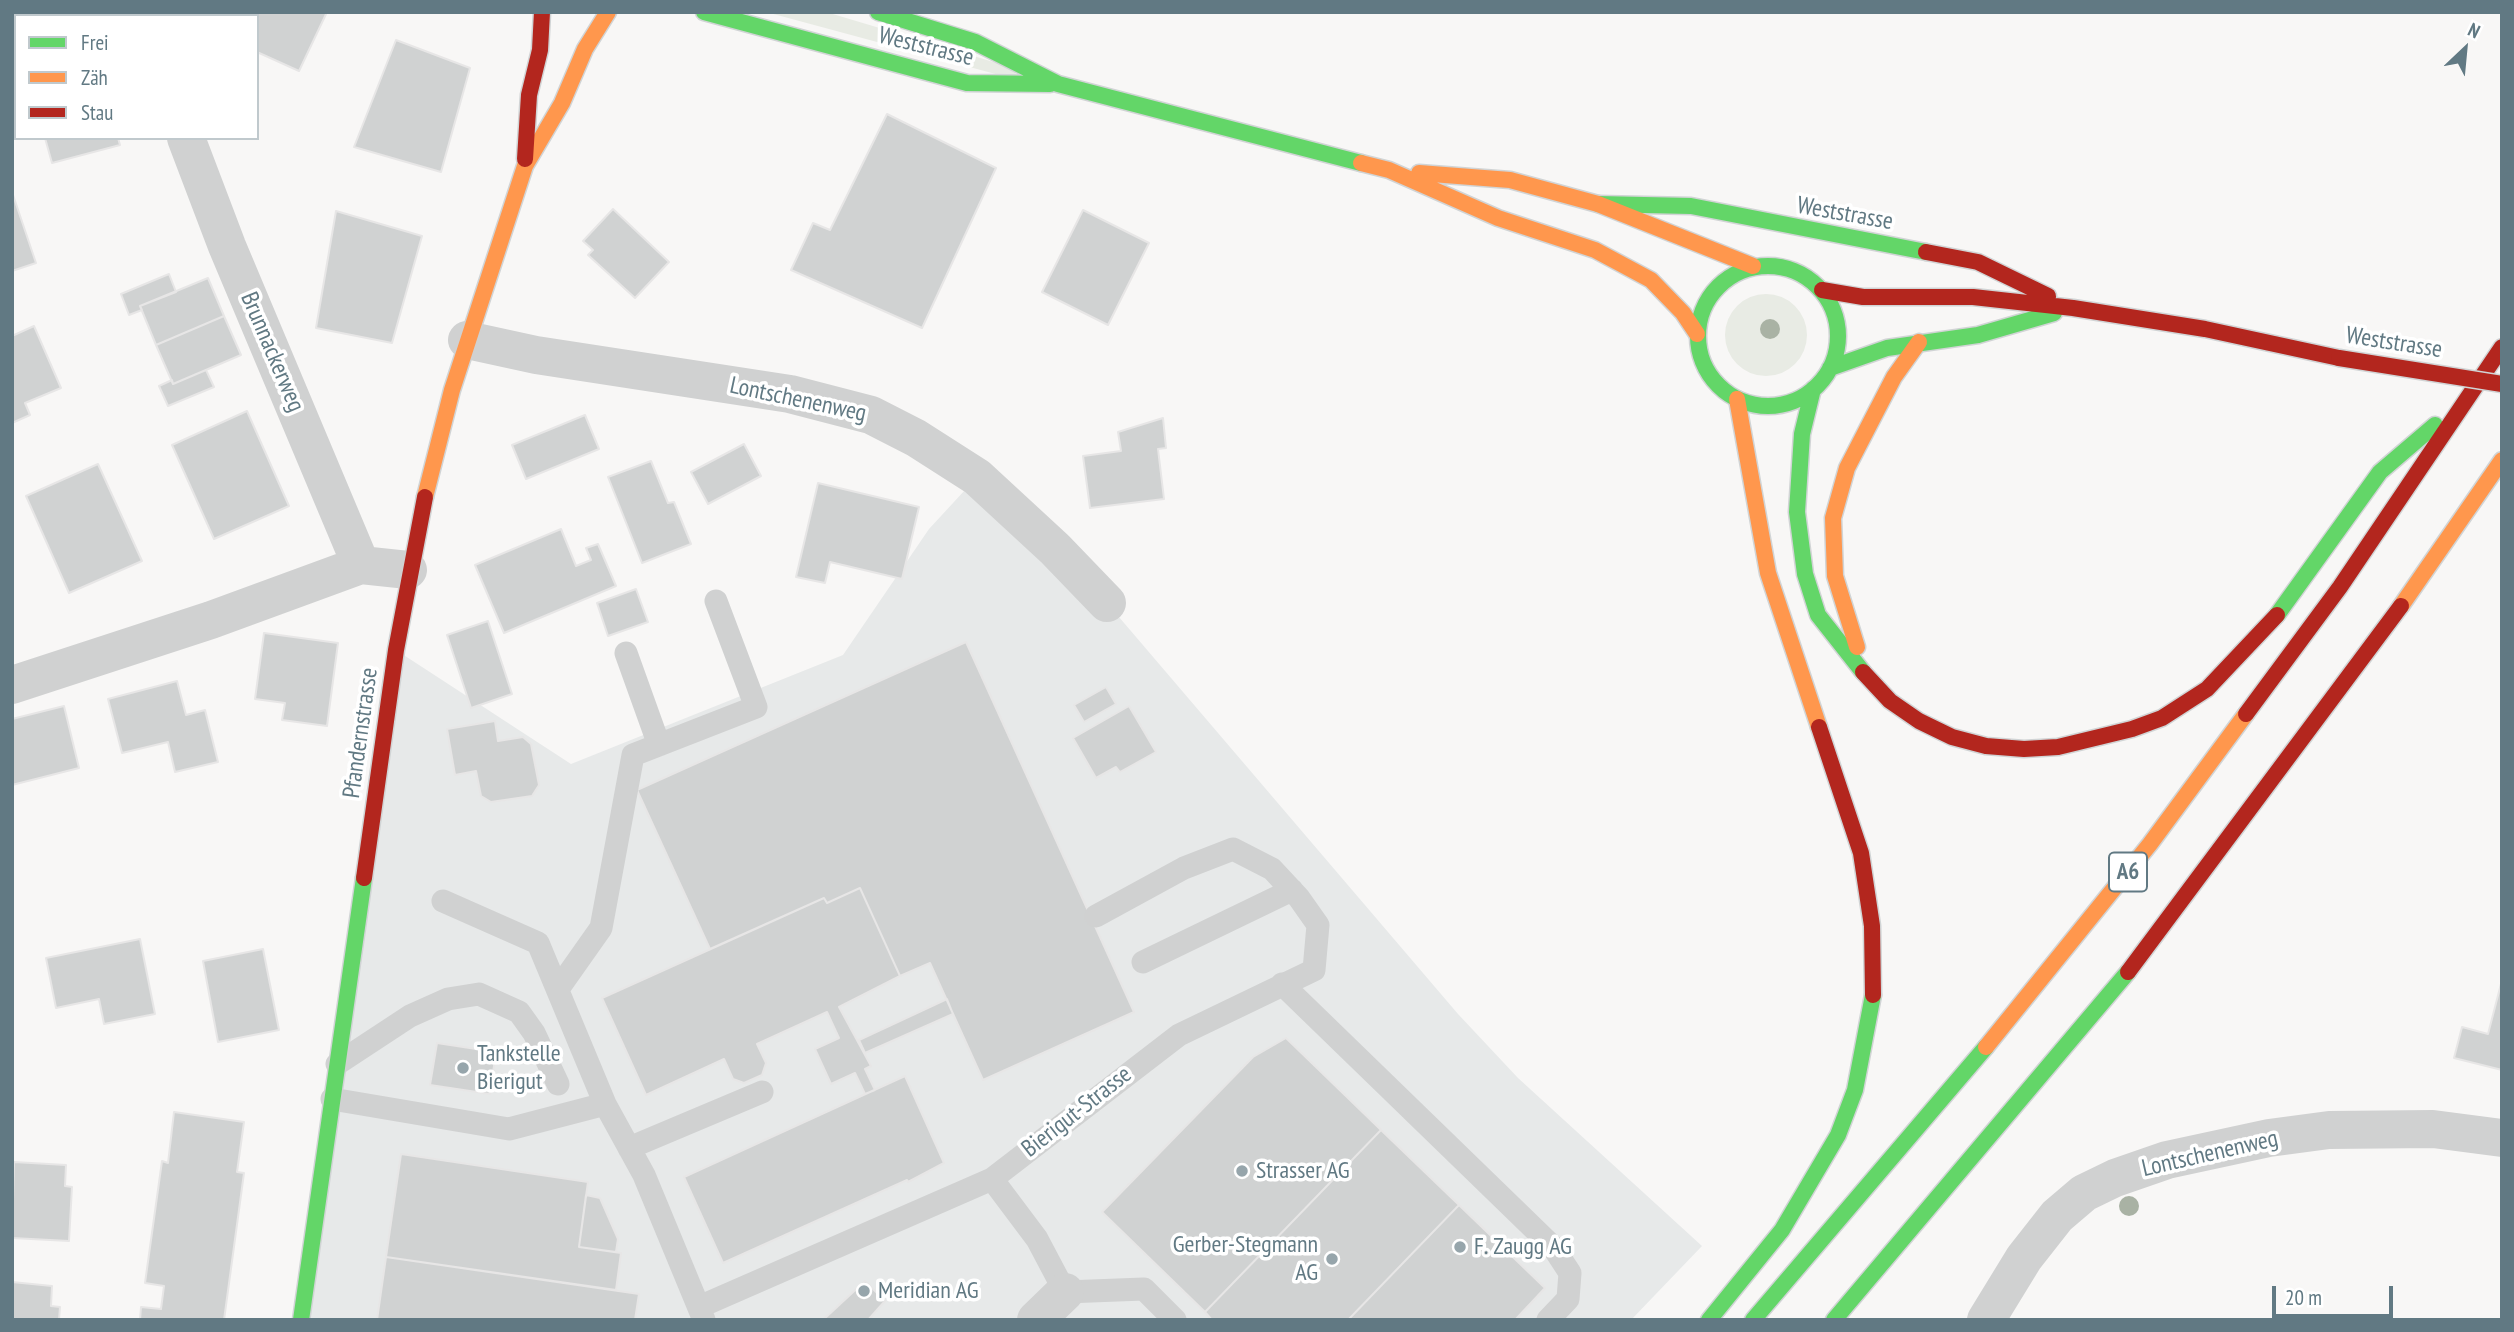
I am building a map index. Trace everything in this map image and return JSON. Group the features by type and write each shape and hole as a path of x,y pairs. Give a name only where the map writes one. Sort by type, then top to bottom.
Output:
{"main road":[{"name":"Pfandernstrasse","path":"525,166 529,95 540,50 542,12"},
{"name":"Pfandernstrasse","path":"301,1320 408,570 431,470 467,341 525,166 562,103 585,48 608,12"},
{"name":"Weststrasse","path":"705,12 967,83 1058,84"},
{"name":"Weststrasse","path":"878,12 975,42 1058,84 1389,170 1498,218 1595,250 1651,280 1669,296 1698,334 1700,354 1707,372 1720,388 1737,399 1758,405 1780,405 1794,401 1813,389 1830,368 1839,331 1830,302 1822,290"},
{"name":"Weststrasse","path":"1389,170 1510,180 1598,204 1753,266 1772,265 1791,270 1822,290 1863,298 1973,296 2073,308 2205,329 2339,358 2502,384"},
{"name":"Weststrasse","path":"1598,204 1691,206 1978,262 2073,308"},
{"path":"1698,334 1700,316 1718,286 1753,266"},
{"name":"Weststrasse","path":"1830,368 1868,353 1919,342 1978,335 2073,308"},
{"path":"1868,679 1835,576 1833,518 1839,492 1852,458 1894,377 1919,342"},
{"name":"A6","path":"1753,1320 1895,1159 2141,855 2340,587 2502,347"},
{"path":"1813,389 1802,434 1797,512 1805,574 1818,615 1868,679 1890,701 1919,722 1952,737 1986,746 2058,747 2097,739 2162,718 2207,689 2238,661 2294,593 2380,472 2467,398"},
{"path":"1709,1320 1782,1230 1838,1135 1855,1090 1873,1007 1872,926 1861,853 1768,573 1737,399"},
{"name":"A6","path":"1834,1320 1994,1134 2158,936 2368,652 2502,460"}],"street":[{"name":"Brunnackerweg","path":"187,140 227,246 361,565"},
{"name":"Lontschenenweg","path":"467,341 536,355 790,394 871,415 916,438 976,477 1055,549 1107,603"},
{"path":"12,685 211,620 361,565 408,570"},
{"name":"Lontschenenweg","path":"1986,1320 2024,1258 2057,1216 2084,1193 2128,1173 2167,1160 2269,1138 2329,1130 2388,1127 2433,1129 2502,1138"},
{"path":"1036,1320 1065,1292"}],"lane":[{"path":"558,989 601,928 633,755 756,706 716,601"},
{"path":"626,653 659,745"},
{"path":"1096,916 1184,868 1233,849 1272,869 1292,890 1143,962"},
{"name":"Bierigut-Strasse","path":"701,1313 992,1179 1179,1034 1314,971 1318,925 1292,890"},
{"path":"443,901 538,943 606,1104 644,1175 701,1313"},
{"path":"1282,985 1553,1247 1570,1273 1568,1299 1548,1320"},
{"path":"337,1063 410,1016 448,999 479,994 519,1012 534,1033 558,1084"},
{"path":"629,1148 762,1092"},
{"path":"332,1099 509,1129 606,1104"},
{"path":"992,1179 1037,1239 1065,1292 1144,1289 1175,1320"}],"shaded area":[{"path":"766,12 826,12 1017,69 1014,79"},
{"path":"1766,294 1782,297 1795,306 1804,319 1807,335 1804,351 1795,364 1782,373 1766,376 1750,373 1737,364 1728,351 1725,335 1728,319 1737,306 1750,297"},
{"path":"977,477 1107,603 1458,1014 1518,1078 1702,1246 1631,1320 301,1320 396,650 571,764 843,655 929,529"}],"building":[{"path":"327,12 299,71 259,53 259,14 218,14"},
{"path":"396,40 470,68 441,172 354,147"},
{"path":"887,114 996,168 922,328 791,270 813,223 830,230"},
{"path":"46,140 119,140 120,145 52,163"},
{"path":"12,192 36,263 12,271"},
{"path":"613,209 669,262 635,298 588,255 593,250 583,241"},
{"path":"1083,210 1149,243 1108,325 1042,292"},
{"path":"336,211 422,236 392,343 316,328"},
{"path":"169,274 176,292 140,306 142,310 129,315 121,294"},
{"path":"208,278 224,316 156,345 140,306"},
{"path":"224,316 241,355 173,384 156,345"},
{"path":"34,326 61,388 25,403 30,415 12,423 12,336"},
{"path":"206,370 214,387 168,406 159,386 172,380 173,384"},
{"path":"247,411 289,506 214,539 172,445"},
{"path":"585,415 599,449 526,479 512,445"},
{"path":"1163,418 1166,448 1158,449 1164,499 1090,508 1083,456 1121,451 1118,432"},
{"path":"744,444 761,476 708,504 691,472"},
{"path":"651,461 668,503 674,502 691,544 642,563 608,477"},
{"path":"98,464 142,561 69,593 26,496"},
{"path":"818,483 919,507 902,579 830,562 825,583 796,577"},
{"path":"561,529 576,566 591,560 586,548 598,544 616,586 504,633 475,565"},
{"path":"636,589 648,622 608,636 597,603"},
{"path":"488,621 512,694 471,708 447,635"},
{"path":"264,633 338,643 327,726 282,720 285,703 255,699"},
{"path":"966,642 1134,1012 983,1080 930,963 900,976 860,888 827,903 824,898 710,949 637,790"},
{"path":"177,681 186,715 205,710 218,762 175,772 168,742 122,753 108,699"},
{"path":"1106,687 1116,704 1084,722 1074,705"},
{"path":"64,706 79,768 12,785 12,719"},
{"path":"1129,706 1156,752 1120,772 1116,767 1096,778 1073,738"},
{"path":"495,721 498,741 523,737 531,744 539,785 532,796 491,802 481,796 476,771 455,775 447,729"},
{"path":"860,888 900,976 839,1007 871,1066 865,1069 875,1090 865,1094 855,1073 831,1084 815,1049 839,1038 827,1012 757,1044 766,1063 762,1075 744,1083 733,1079 724,1059 646,1095 602,998 824,898 827,903"},
{"path":"140,939 155,1014 104,1024 99,999 56,1008 46,958"},
{"path":"263,949 279,1030 218,1042 203,961"},
{"path":"2502,980 2502,1070 2454,1058 2462,1027 2488,1034"},
{"path":"947,999 953,1014 865,1053 859,1040"},
{"name":"Strasser AG","path":"1286,1038 1381,1130 1205,1312 1102,1212 1253,1057"},
{"name":"Tankstelle Bierigut","path":"437,1043 496,1052 490,1094 430,1085"},
{"path":"905,1076 944,1163 908,1182 907,1180 723,1263 684,1177"},
{"path":"174,1112 244,1122 237,1172 244,1173 224,1320 140,1320 141,1307 161,1309 164,1286 145,1283 162,1161 168,1163"},
{"name":"Gerber-Stegmann AG","path":"1381,1130 1459,1205 1348,1320 1212,1320 1205,1312"},
{"path":"401,1154 588,1182 579,1247 621,1253 616,1290 386,1257"},
{"path":"14,1162 66,1165 65,1186 72,1187 69,1241 12,1238"},
{"path":"586,1195 600,1198 618,1239 616,1252 579,1247"},
{"name":"F. Zaugg AG","path":"1459,1205 1545,1288 1515,1320 1348,1320"},
{"path":"386,1257 639,1294 635,1320 377,1320"},
{"name":"Meridian AG","path":"865,1281 885,1301 868,1320 823,1320"},
{"path":"12,1282 52,1286 51,1306 60,1307 59,1320 12,1320"}],"traffic: fast":[{"path":"704,12 967,83 1050,84"},
{"path":"878,12 975,42 1058,84 1361,163"},
{"path":"1598,204 1691,206 1926,252"},
{"path":"1768,266 1795,271 1818,286 1833,309 1838,336 1833,363 1818,386 1795,401 1768,406 1741,401 1718,386 1703,363 1698,336 1703,309 1718,286 1741,271 1768,266"},
{"path":"1830,368 1887,348 1978,335 2054,313"},
{"path":"1813,389 1802,434 1797,512 1805,574 1818,615 1863,672"},
{"path":"2277,615 2380,472 2435,425"},
{"path":"301,1320 364,878"},
{"path":"1834,1320 2128,972"},
{"path":"1709,1320 1782,1230 1838,1135 1855,1090 1873,995"},
{"path":"1753,1320 1986,1047"}],"traffic: slow":[{"path":"425,497 452,390 525,166 562,103 585,49 608,12"},
{"path":"1361,163 1389,170 1498,218 1595,250 1651,280 1683,313 1697,334"},
{"path":"1419,173 1510,180 1598,204 1753,266"},
{"path":"1857,647 1835,576 1833,518 1847,468 1894,377 1919,342"},
{"path":"1737,399 1768,573 1819,727"},
{"path":"2401,606 2502,460"},
{"path":"1986,1047 2150,844 2246,714"}],"traffic: jam":[{"path":"525,159 529,95 540,50 542,12"},
{"path":"1926,252 1978,262 2048,296"},
{"path":"1822,290 1863,297 1973,297 2073,308 2205,329 2339,358"},
{"path":"2246,714 2340,587 2502,347"},
{"path":"2339,358 2502,384"},
{"path":"364,878 396,650 425,497"},
{"path":"2128,972 2401,606"},
{"path":"1863,672 1890,701 1919,721 1952,737 1986,746 2024,749 2058,747 2132,729 2162,718 2207,689 2277,615"},
{"path":"1819,727 1861,853 1872,926 1873,995"}],"place":[{"name":"Tankstelle Bierigut","path":"463,1068"},
{"name":"Strasser AG","path":"1242,1171"},
{"name":"F. Zaugg AG","path":"1460,1247"},
{"name":"Gerber-Stegmann AG","path":"1332,1259"},
{"name":"Meridian AG","path":"864,1291"}]}
